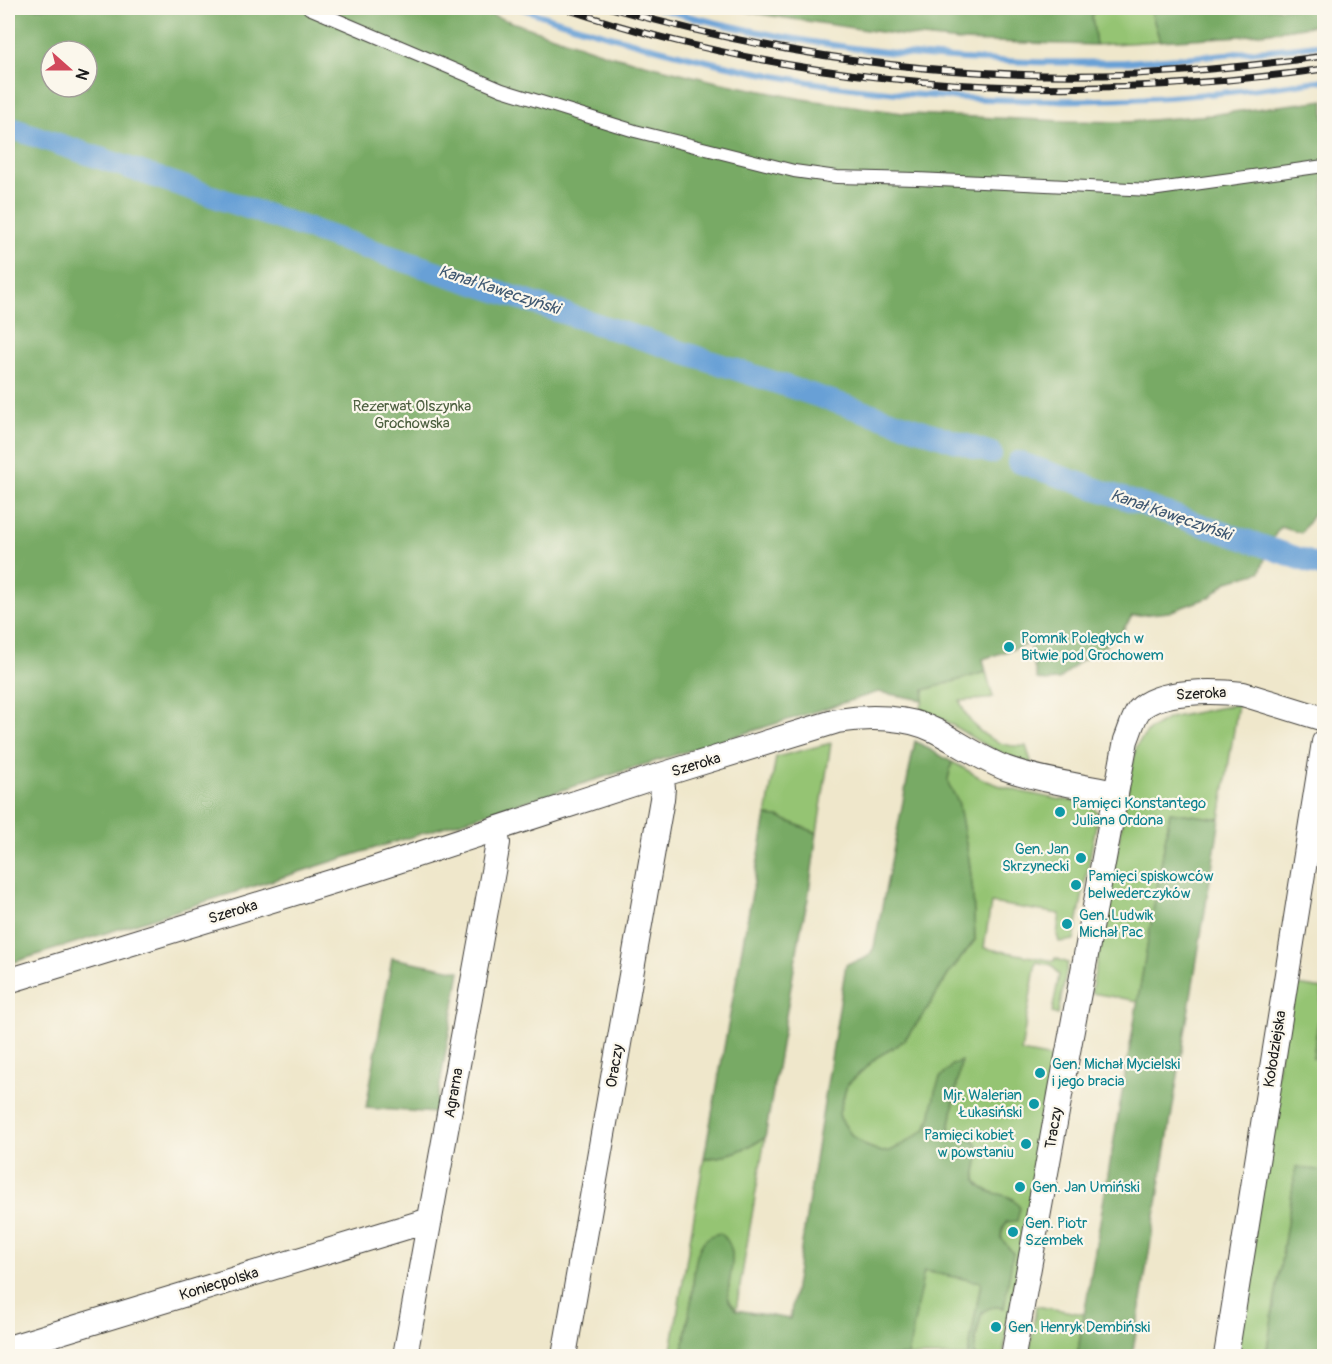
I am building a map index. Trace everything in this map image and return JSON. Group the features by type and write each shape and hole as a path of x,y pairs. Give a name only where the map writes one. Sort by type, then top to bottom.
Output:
{"street":[{"name":"Szeroka","path":"8,981 367,871 661,775 837,721 879,717 918,724 1005,768 1116,793 1126,740 1139,711 1156,699 1177,694 1212,692 1243,694 1324,719"},
{"name":"Kołodziejska","path":"1226,1356 1324,742"},
{"name":"Oraczy","path":"564,1356 662,799 661,775"},
{"name":"Traczy","path":"1013,1356 1116,793"},
{"name":"Agrarna","path":"405,1356 498,843 495,829"},
{"name":"Koniecpolska","path":"8,1348 430,1220"}],"lane":[{"path":"309,8 502,90 635,131 794,171 837,177 1151,190 1324,166"}],"green space":[{"name":"Rezerwat Olszynka Grochowska","path":"8,8 470,8 609,55 717,82 802,99 910,114 1128,122 1210,115 1324,100 1324,499 1301,533 1280,527 1273,538 1260,572 1228,581 1210,597 1169,612 1132,616 1123,630 1098,652 1080,661 1059,680 1037,679 1029,644 983,659 986,672 924,690 923,700 878,692 8,964"},
{"path":"734,8 1094,8 1092,17 1096,45 960,41 900,35 759,14"},
{"path":"1094,8 1150,8 1160,41 1096,45 1092,17"},
{"path":"1150,8 1324,8 1324,24 1242,36 1160,41"},
{"path":"986,672 993,697 960,701 964,711 985,735 1004,744 1026,746 1032,764 1007,756 920,709 924,690"},
{"path":"1238,704 1220,819 1170,812 1138,1001 1091,993 1136,746 1149,730 1169,718"},
{"path":"915,741 952,762 948,779 949,786 958,801 969,859 975,940 950,972 924,1014 905,1039 877,1057 847,1085 839,1113 852,1136 866,1146 882,1152 890,1151 927,1128 940,1078 952,1065 961,1061 948,1136 964,1136 976,1144 979,1155 977,1183 987,1191 1012,1199 1020,1208 1017,1221 1006,1222 1002,1230 1001,1238 1013,1253 1004,1308 993,1307 982,1312 976,1334 974,1356 968,1356 981,1282 924,1271 908,1356 682,1356 697,1255 705,1241 716,1234 720,1233 726,1239 732,1253 728,1295 729,1301 736,1310 790,1319 846,964 866,957 874,947"},
{"path":"831,743 817,833 778,817 766,816 776,757"},
{"path":"952,762 985,780 1003,786 1086,804 1091,806 1098,815 1074,940 1059,942 1057,935 1060,914 991,903 984,948 1054,961 1055,958 1068,963 1058,1015 1052,1013 1059,975 1052,965 1036,962 1021,1052 1053,1058 1038,1134 1041,1135 1003,1356 974,1356 973,1351 982,1312 993,1307 1004,1308 1010,1249 1003,1242 1002,1235 1014,1199 981,1187 976,1178 979,1152 969,1138 956,1135 948,1137 961,1062 952,1065 932,1110 927,1128 890,1151 882,1152 866,1146 852,1136 839,1113 847,1085 877,1057 905,1039 924,1014 950,972 975,940 969,859 958,801 949,786 948,779"},
{"path":"1170,812 1220,819 1132,1356 1077,1356"},
{"path":"766,816 778,817 817,833 808,899 765,1138 728,1154 704,1158"},
{"path":"392,958 460,971 435,1113 366,1108"},
{"path":"1291,984 1323,989 1313,1057 1324,1060 1324,1171 1296,1168 1266,1356 1231,1356"},
{"path":"1324,989 1324,1060 1313,1058"},
{"path":"765,1138 736,1310 729,1301 728,1295 732,1253 704,1241 695,1267 682,1356 670,1356 704,1158 728,1154"},
{"path":"1296,1167 1324,1171 1324,1356 1266,1356"},
{"path":"923,1271 981,1282 968,1356 908,1356"},
{"path":"1036,1306 1084,1314 1077,1356 1029,1356"}],"waterway":[{"path":"521,8 602,34 732,67 786,78 868,90 982,99 1096,100 1211,94 1324,80"},
{"path":"658,8 773,35 831,45 948,58 1066,63 1125,62 1324,44"},
{"name":"Kanał Kawęczyński","path":"8,127 389,256 991,453"},
{"name":"Kanał Kawęczyński","path":"1018,462 1324,567"}],"railway":[{"path":"563,8 656,36 750,58 845,73 940,83 1036,87 1132,86 1228,80 1324,69"},
{"path":"611,8 740,40 805,52 870,62 1002,74 1135,74 1230,67 1324,56"}],"place":[{"name":"Pomnik Poległych w Bitwie pod Grochowem","path":"1009,647"},
{"name":"Pamięci Konstantego Juliana Ordona","path":"1060,812"},
{"name":"Gen. Jan Skrzynecki","path":"1081,858"},
{"name":"Pamięci spiskowców belwederczyków","path":"1076,885"},
{"name":"Gen. Ludwik Michał Pac","path":"1067,924"},
{"name":"Gen. Michał Mycielski i jego bracia","path":"1040,1073"},
{"name":"Mjr. Walerian Łukasiński","path":"1034,1104"},
{"name":"Pamięci kobiet w powstaniu","path":"1026,1144"},
{"name":"Gen. Jan Umiński","path":"1020,1187"},
{"name":"Gen. Piotr Szembek","path":"1013,1232"},
{"name":"Gen. Henryk Dembiński","path":"996,1327"}]}
